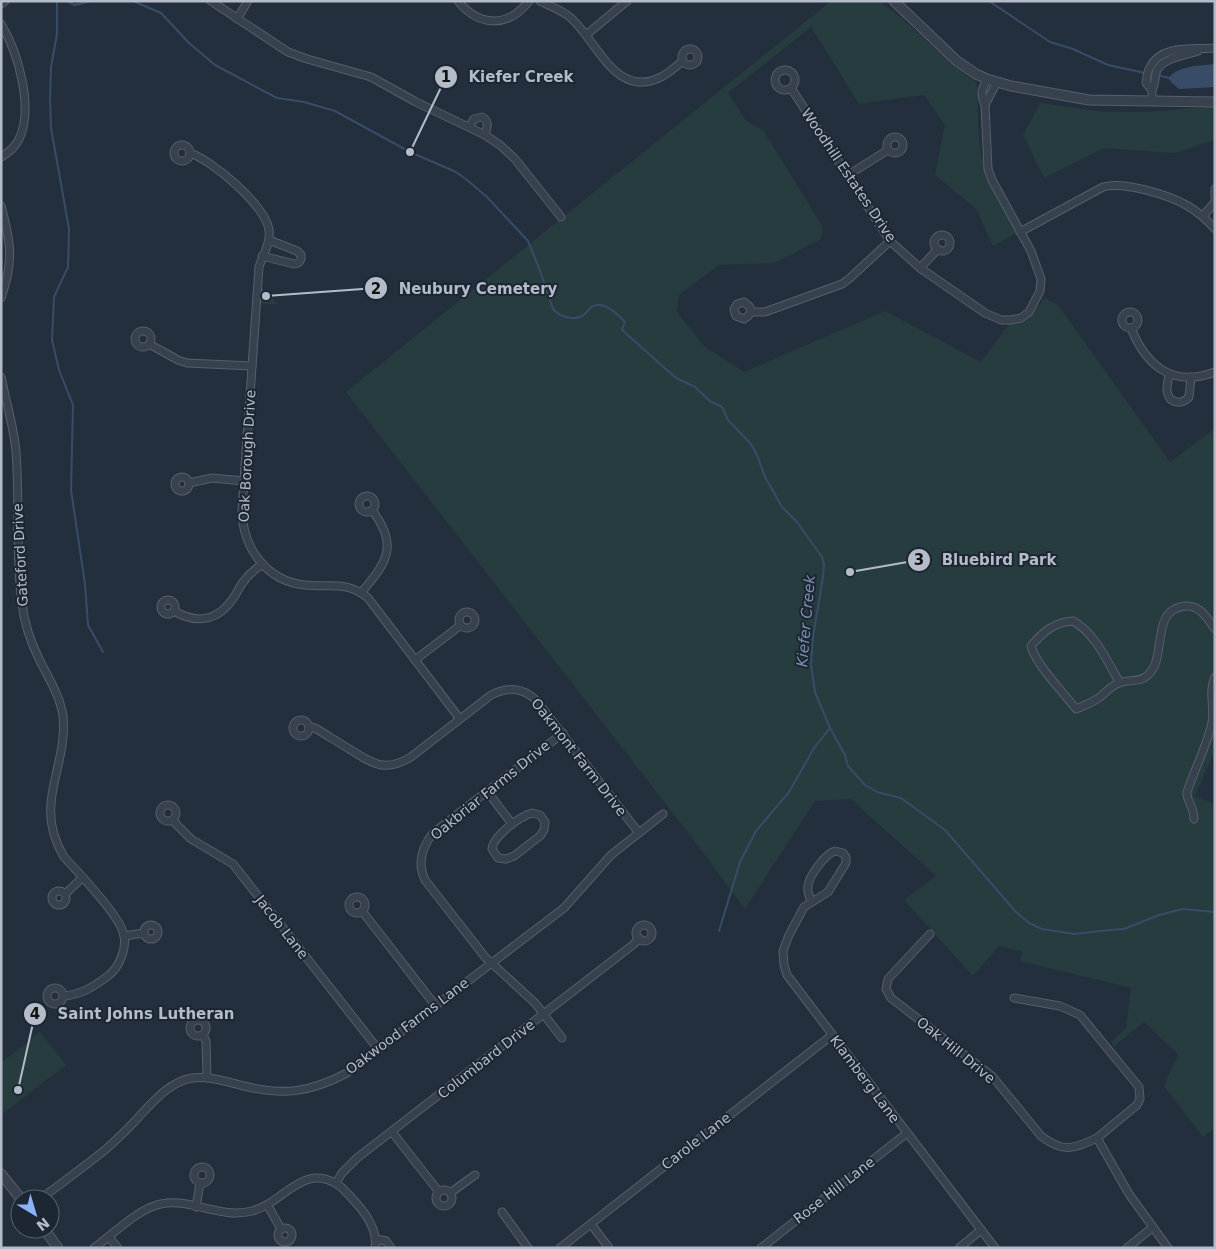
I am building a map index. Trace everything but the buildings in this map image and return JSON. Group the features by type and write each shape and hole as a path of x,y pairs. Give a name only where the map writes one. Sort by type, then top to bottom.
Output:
{"street":[{"path":"1,4 5,1"},
{"path":"211,1 288,52 371,77 416,102 484,134 515,159 562,217"},
{"path":"237,18 248,1"},
{"path":"458,1 472,15 493,21 514,16 529,1"},
{"path":"540,1 570,17 618,74 634,81 654,80 683,61"},
{"path":"586,35 627,1"},
{"path":"894,1 957,61 976,74 996,82 1089,100 1215,102"},
{"path":"1,24 11,42 19,63 24,91 22,132 14,147 1,157"},
{"path":"1152,101 1152,90 1146,83 1149,68 1160,56 1173,50 1215,48"},
{"name":"Woodhill Estates Drive","path":"791,88 890,240 920,268 993,318 1010,320 1022,318 1029,312 1040,291 1041,279 988,169 985,105 981,96 987,79"},
{"path":"985,105 996,82"},
{"path":"469,127 474,119 482,117 488,125 484,134"},
{"path":"848,175 888,150"},
{"path":"190,153 201,157 226,176 258,208 267,223 269,240 297,251 301,255 301,260 294,264 262,256"},
{"path":"1020,232 1104,188 1116,185 1140,189 1175,200 1203,216 1215,229"},
{"path":"1215,189 1215,198"},
{"path":"1203,216 1215,202"},
{"path":"1,206 9,237 11,261 1,298"},
{"name":"Oak Borough Drive","path":"269,240 259,267 244,481 242,516 249,545 262,564 271,572 293,583 347,586 368,598 460,719"},
{"path":"751,312 750,307 744,302 737,304 734,309 736,316 741,318 748,316 751,312 765,312 842,284 890,240"},
{"path":"920,268 938,249"},
{"path":"1131,328 1136,342 1148,358 1169,374 1178,377 1197,377 1215,372"},
{"path":"149,344 187,363 252,366"},
{"path":"1169,374 1167,389 1169,397 1180,403 1189,397 1192,377"},
{"name":"Gateford Drive","path":"1,377 16,449 22,603 33,645 58,695 62,716 61,744 49,808 51,822 58,847 64,857 117,920 124,936"},
{"path":"189,483 212,478 244,481"},
{"path":"361,593 379,572 388,550 386,534 372,510"},
{"path":"174,611 184,617 199,619 216,615 229,604 245,579 262,564"},
{"path":"1120,682 1092,638 1073,620 1055,624 1031,646 1045,669 1076,709 1098,698 1120,682 1146,678 1151,673 1163,624 1171,612 1177,608 1193,606 1201,611 1215,629"},
{"path":"415,660 461,625"},
{"path":"1194,819 1193,808 1186,797 1212,723 1211,690 1215,677"},
{"name":"Oakmont Farm Drive","path":"309,727 315,728 372,763 391,765 401,763 412,757 491,695 501,690 514,689 523,691 536,700 563,733 639,833"},
{"name":"Oakbriar Farms Drive","path":"562,1038 535,1003 490,963 425,880 421,865 424,848 433,833 563,733"},
{"path":"487,791 512,824"},
{"path":"532,813 540,815 545,822 545,826 540,836 510,858 502,859 494,853 493,845 496,839 512,824 532,813"},
{"name":"Oakwood Farms Lane","path":"56,1189 103,1151 164,1092 191,1078 222,1079 244,1086 282,1092 313,1088 347,1073 564,908 604,862 663,814"},
{"name":"Jacob Lane","path":"172,820 191,839 233,864 378,1050"},
{"name":"Klamberg Lane","path":"812,902 808,894 808,883 824,858 835,851 843,853 846,856 846,863 828,892 804,908 789,935 783,951 787,975 995,1248"},
{"path":"65,894 82,878"},
{"path":"362,911 436,1005"},
{"path":"63,996 83,992 112,973 122,956 124,936 144,933"},
{"name":"Oak Hill Drive","path":"930,934 888,979 886,989 891,998 992,1076 1041,1136 1050,1143 1070,1148 1097,1138"},
{"name":"Columbard Drive","path":"336,1183 348,1166 634,944 639,938"},
{"path":"1014,998 1060,1006 1080,1015 1139,1088 1140,1099 1137,1105 1097,1138 1125,1188 1168,1248"},
{"path":"203,1034 206,1041 207,1078"},
{"name":"Carole Lane","path":"560,1248 832,1035"},
{"path":"392,1132 439,1192"},
{"name":"Rose Hill Lane","path":"761,1248 907,1133"},
{"path":"1,1174 4,1182"},
{"path":"450,1193 475,1175"},
{"path":"94,1248 143,1211 153,1206 169,1203 232,1214 250,1212 268,1206 287,1190 303,1181 321,1179 336,1183 367,1217 376,1239 375,1248"},
{"path":"196,1207 200,1183"},
{"path":"443,1190 450,1193 452,1198 450,1203 443,1206 438,1204 436,1199 439,1192 443,1190"},
{"path":"268,1206 281,1229"},
{"path":"502,1212 528,1248"},
{"path":"591,1224 609,1248"},
{"path":"1127,1248 1153,1227"},
{"path":"959,1248 981,1230"},
{"path":"110,1236 118,1248"},
{"path":"376,1239 386,1241 391,1248"}],"green space":[{"path":"831,1 878,1 898,15 957,68 976,82 978,88 979,135 985,171 1016,233 993,246 976,209 935,175 945,125 924,95 859,104 811,27 728,93 746,121 763,130 823,227 821,239 774,263 719,265 679,295 677,312 704,346 744,372 885,311 981,362 1010,323 1029,316 1044,298 1058,305 1170,462 1215,428 1215,750 1195,796 1215,804 1215,1128 1203,1137 1164,1086 1178,1054 1144,1022 1114,1046 1111,1042 1126,1028 1131,988 1020,961 1022,951 999,946 973,976 904,900 936,876 851,799 815,801 745,909 346,392"},
{"path":"1040,103 1104,112 1149,112 1215,106 1215,140 1175,153 1104,148 1044,178 1023,135"},
{"path":"262,288 278,304 261,304"},
{"path":"40,1032 66,1065 1,1115 1,1063"}],"water":[{"path":"1215,64 1215,87 1179,89 1171,82 1169,77 1185,68"}],"waterway":[{"path":"57,1 57,34 51,67 51,128 69,229 68,267 54,297 52,340 59,370 73,405 71,490 85,584 88,625 103,652"},
{"name":"Kiefer Creek","path":"67,1 75,5 91,1"},
{"name":"Kiefer Creek","path":"133,1 161,13 189,43 215,65 277,98 304,102 335,111 410,152 456,172 487,197 528,241 553,309 556,312 562,316 574,318 582,316 595,305 602,305 610,309 625,322 622,330 676,378 695,387 710,401 722,407 728,420 751,444 765,477 782,507 797,522 822,557 824,565 823,577 813,637 811,664 815,692 830,728 845,755 848,766 865,785 877,792 901,798 945,830 1016,912 1029,923 1042,929 1074,934 1124,929 1159,915 1183,909 1215,912"},
{"path":"989,1 1050,42 1073,49 1108,65 1145,73"},
{"path":"1149,73 1171,80"},
{"path":"719,931 740,862 756,831 789,792 814,748 830,728"}],"place":[{"name":"Kiefer Creek","path":"410,152"},
{"name":"Neubury Cemetery","path":"266,296"},
{"name":"Bluebird Park","path":"850,572"},
{"name":"Saint Johns Lutheran","path":"18,1090"}]}
